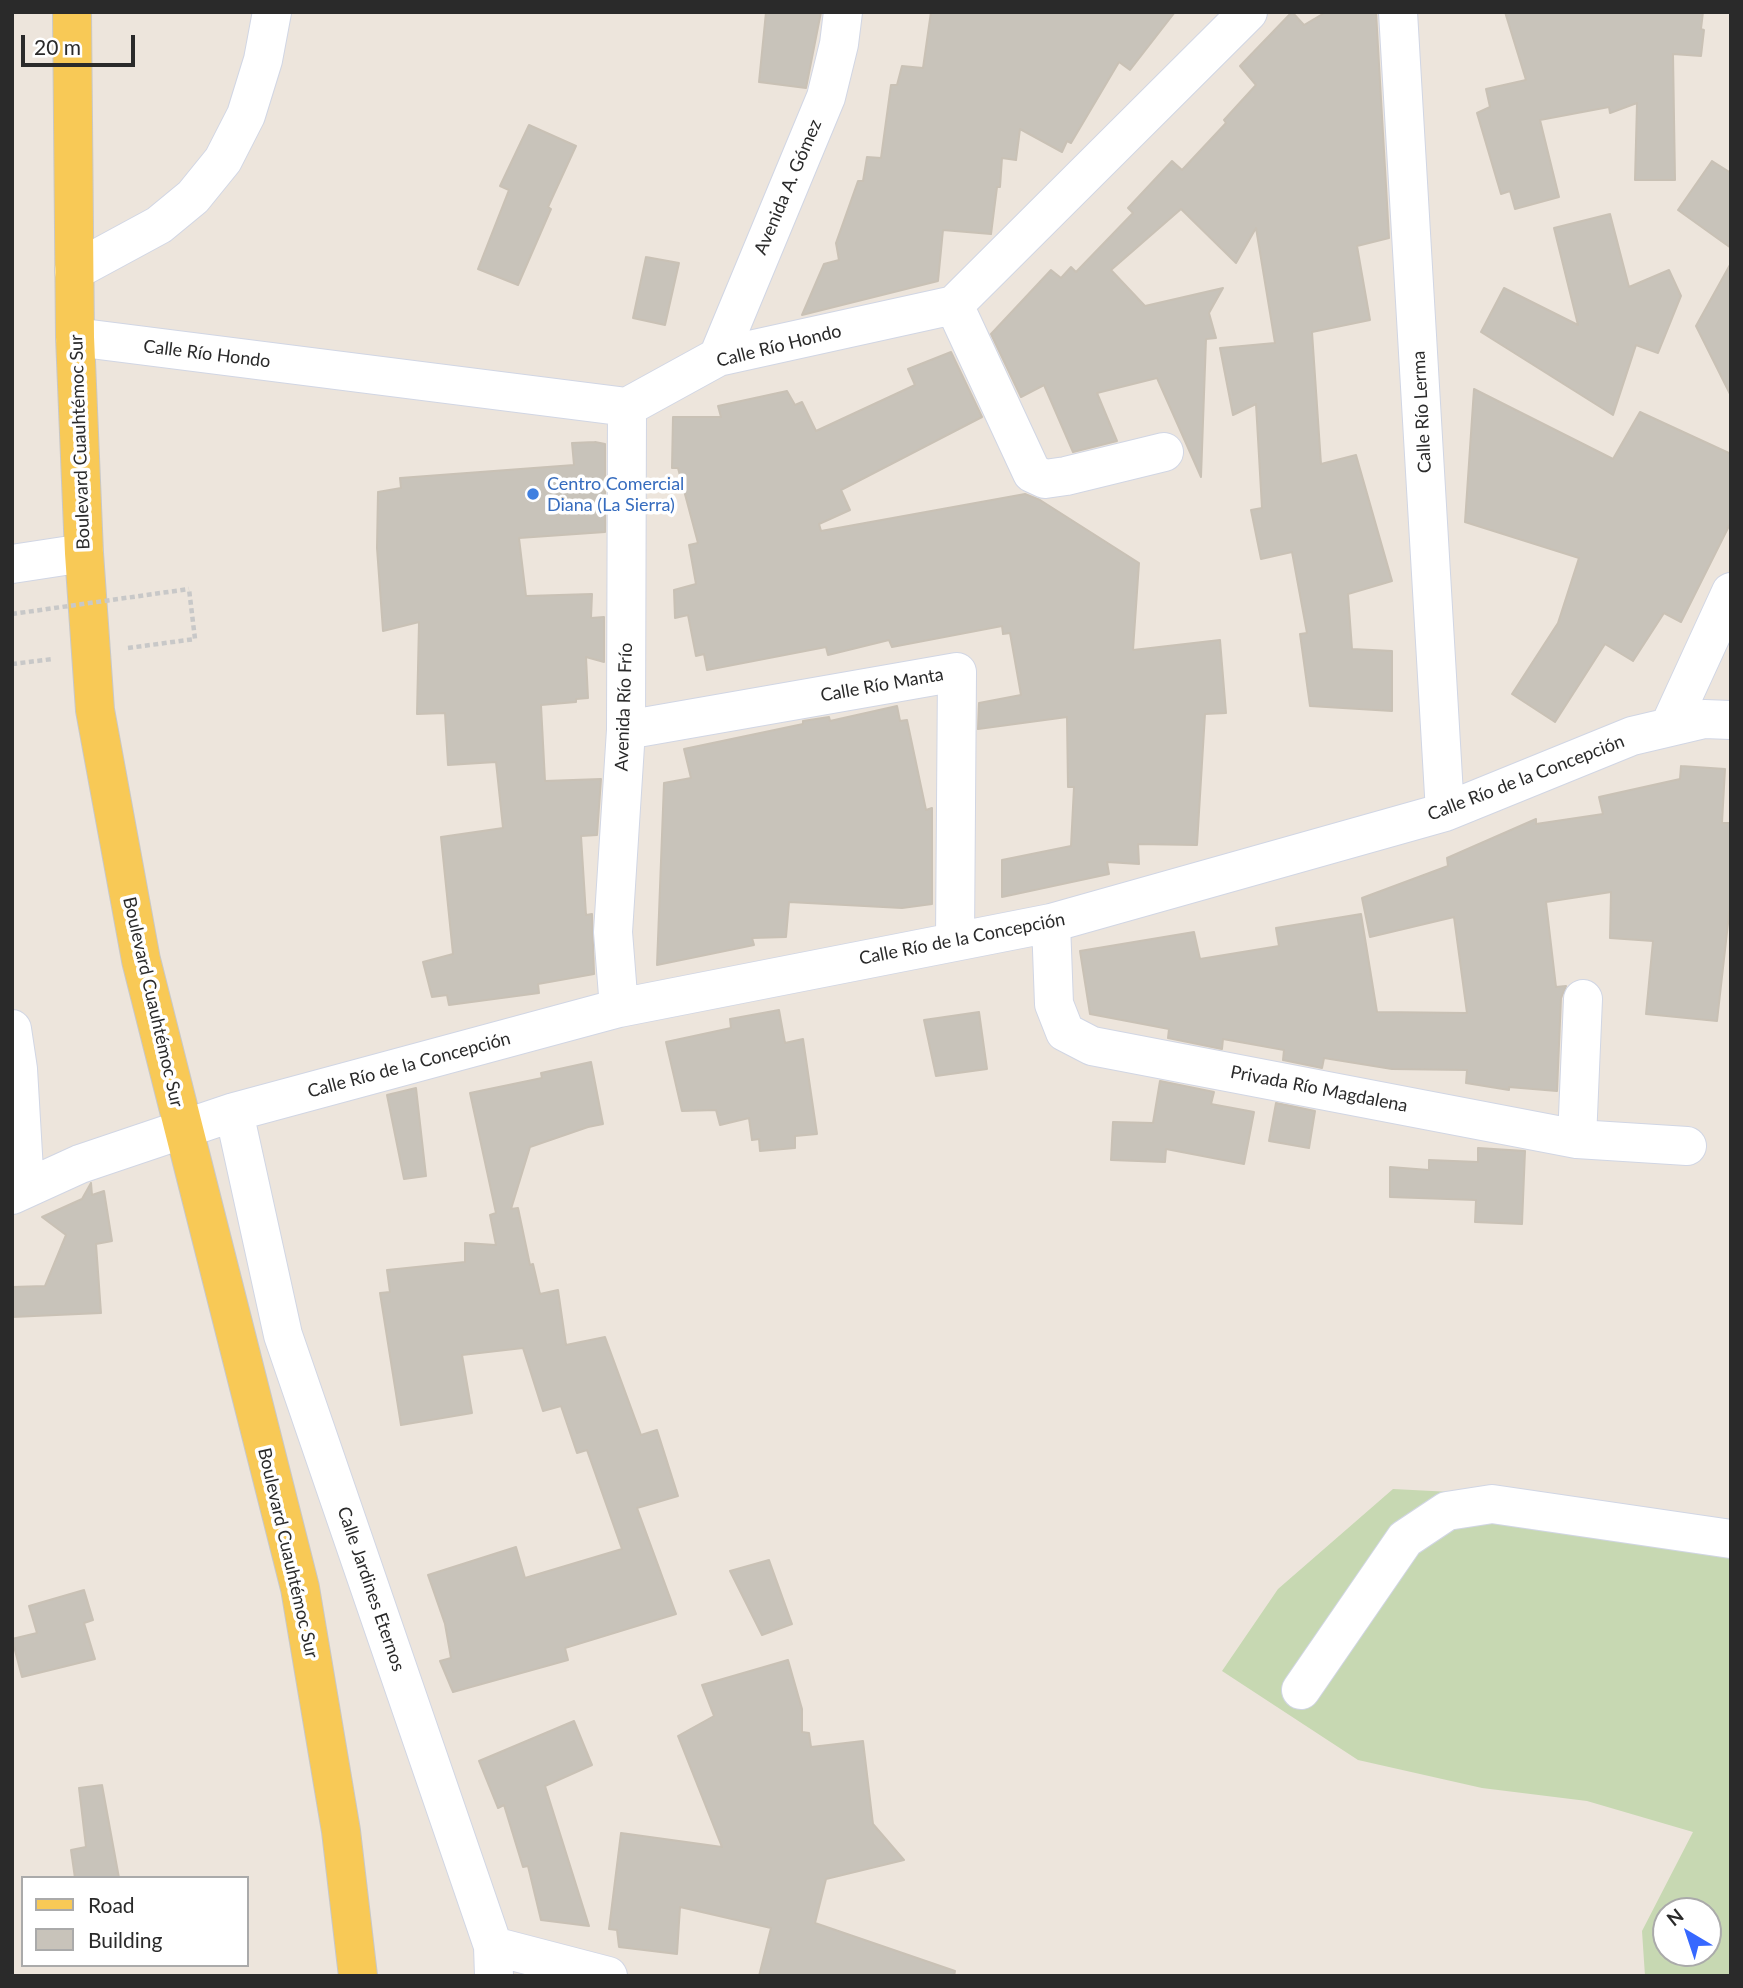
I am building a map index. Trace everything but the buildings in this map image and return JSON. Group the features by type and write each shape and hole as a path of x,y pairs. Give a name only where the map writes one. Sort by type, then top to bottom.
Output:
{"main road":[{"name":"Boulevard Cuauhtémoc Sur","path":"72,12 75,337 84,553 95,710 141,960 300,1588 341,1831 358,1976"}],"street":[{"path":"74,271 159,225 194,197 223,160 246,115 263,60 272,12"},
{"name":"Avenida A. Gómez","path":"718,358 826,97 839,44 843,12"},
{"path":"1164,452 1066,476 1045,479 1032,473 954,305 1248,12"},
{"name":"Calle Río Lerma","path":"1398,12 1445,812"},
{"name":"Calle Río Hondo","path":"75,337 627,407 718,358 954,305"},
{"name":"Avenida Río Frío","path":"620,1008 614,932 626,730 627,407"},
{"path":"12,564 84,553"},
{"path":"1670,726 1731,592"},
{"name":"Calle Río Manta","path":"626,730 957,672 955,940"},
{"name":"Calle Río de la Concepción","path":"18,1192 80,1164 234,1112 620,1008 1051,923 1445,812 1632,736 1704,719 1731,720"},
{"name":"Privada Río Magdalena","path":"1051,923 1054,1004 1065,1032 1092,1046 1577,1139 1687,1146"},
{"path":"1577,1139 1583,999"},
{"path":"12,1029 19,1069 18,1192"},
{"name":"Calle Jardines Eternos","path":"234,1112 283,1335 494,1961 608,1976"},
{"path":"1301,1690 1405,1539 1447,1511 1492,1504 1731,1539"}],"path":[{"path":"12,614 189,589 195,639"}],"green space":[{"path":"1393,1489 1530,1496 1731,1524 1731,1976 1645,1976 1642,1931 1652,1912 1652,1967 1722,1967 1722,1897 1660,1897 1693,1832 1587,1801 1482,1788 1358,1760 1222,1671 1278,1589"}],"place":[{"name":"Centro Comercial Diana (La Sierra)","path":"533,494"}]}
